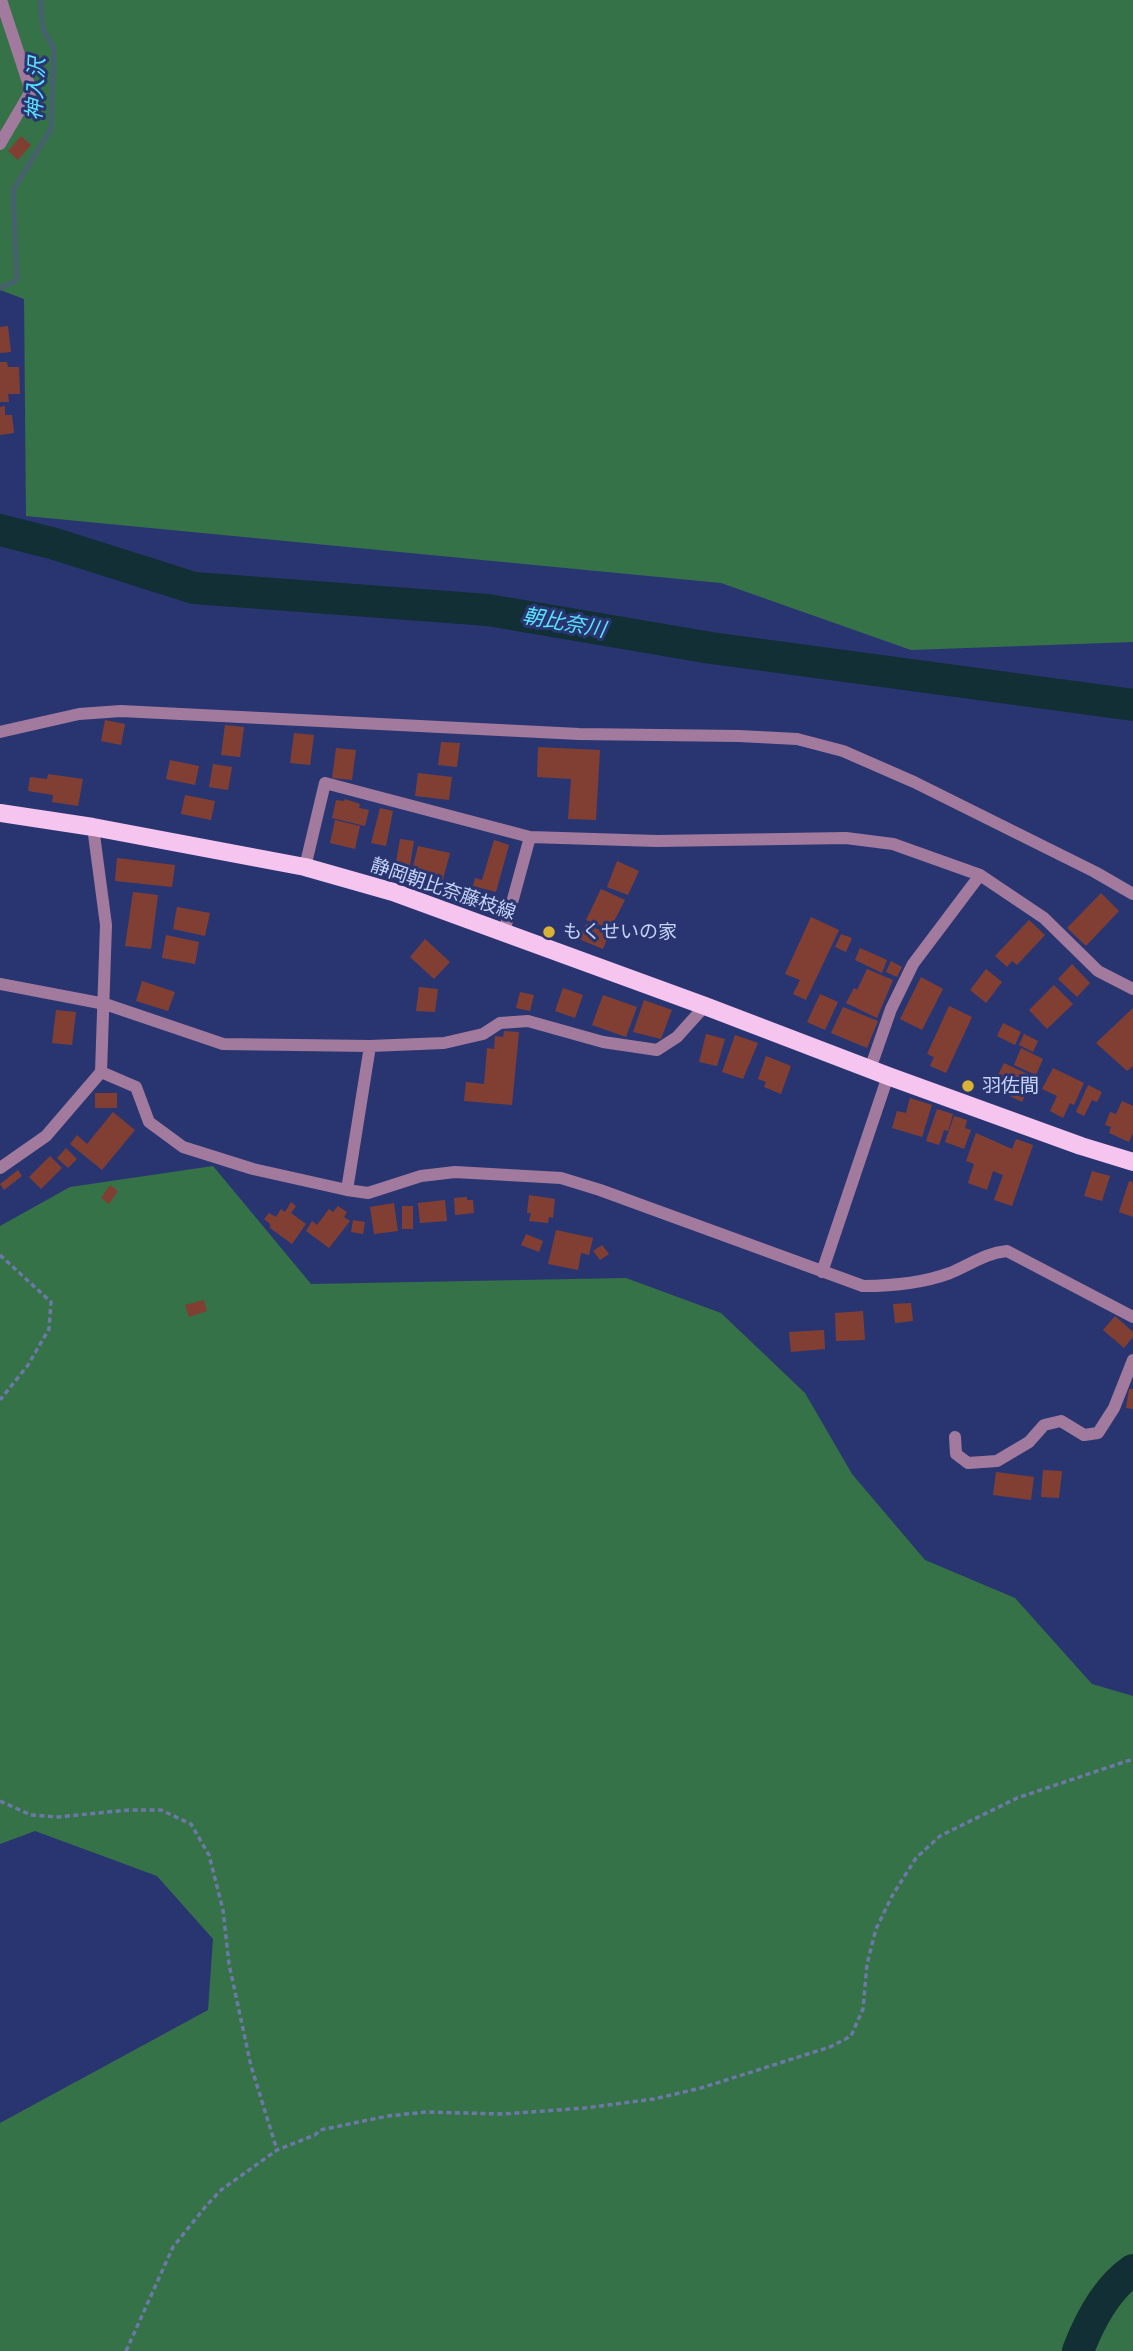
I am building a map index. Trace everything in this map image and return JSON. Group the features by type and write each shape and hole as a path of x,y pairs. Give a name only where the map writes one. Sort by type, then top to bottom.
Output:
{"main road":[{"name":"静岡朝比奈藤枝線","path":"0,813 93,827 304,867 393,892 888,1076 1081,1146 1133,1162"}],"street":[{"path":"0,144 31,91 1,0"},
{"path":"0,732 79,713 121,711 579,734 797,739 843,751 914,782 1095,872 1133,894"},
{"path":"304,867 325,783 530,836 657,841 846,838 893,844 980,875 1044,918 1098,971 1133,989"},
{"path":"0,1168 46,1136 101,1072 106,925 93,827"},
{"path":"504,932 530,836"},
{"path":"870,1069 891,1009 913,964 980,875"},
{"path":"0,984 105,1004 223,1044 370,1046 444,1043 483,1034 500,1023 528,1021 603,1042 657,1050 677,1037 705,1006"},
{"path":"347,1190 370,1046"},
{"path":"101,1072 136,1087 149,1122 183,1147 253,1169 368,1193 421,1175 455,1172 561,1178 863,1286 887,1286 950,1273 992,1252 1007,1251 1133,1317"},
{"path":"822,1272 888,1076"},
{"path":"956,1437 956,1454 968,1463 997,1461 1029,1442 1044,1425 1061,1421 1084,1435 1098,1433 1114,1408 1133,1360"}],"path":[{"path":"0,1255 51,1302 49,1329 27,1365 0,1399"},
{"path":"126,2351 173,2247 221,2190 277,2150 320,2130 388,2116 426,2112 503,2114 585,2108 653,2099 701,2088 830,2047 851,2036 863,2009 867,1964 876,1929 892,1896 916,1858 940,1836 1017,1798 1133,1759"},
{"path":"0,1801 31,1815 58,1817 128,1810 161,1811 191,1824 209,1855 223,1910 229,1964 251,2066 277,2150"}],"green space":[{"path":"0,0 1133,0 1133,642 911,650 721,583 26,516 24,299 0,290"},
{"path":"213,1166 311,1284 626,1278 721,1313 805,1393 852,1474 925,1560 1015,1598 1092,1684 1133,1696 1133,2351 0,2351 0,2123 208,2010 213,1939 157,1876 35,1831 0,1844 0,1226 70,1187"}],"building":[{"path":"21,136 31,145 18,160 8,151"},
{"path":"8,326 11,352 0,353 0,327"},
{"path":"0,362 7,362 8,367 19,367 20,394 8,394 9,402 0,402"},
{"path":"5,406 5,415 12,415 14,433 0,435 0,407"},
{"path":"105,720 125,724 121,745 101,741"},
{"path":"225,725 244,727 240,757 221,755"},
{"path":"294,733 314,735 310,765 290,763"},
{"path":"441,742 460,743 457,767 438,765"},
{"path":"538,747 600,750 596,820 568,819 571,779 537,777"},
{"path":"336,748 356,750 352,780 332,778"},
{"path":"170,760 199,766 195,785 166,779"},
{"path":"213,764 232,767 228,790 209,787"},
{"path":"418,773 452,777 449,800 415,796"},
{"path":"48,774 83,779 78,806 52,802 53,795 28,791 30,777 47,779"},
{"path":"185,795 215,801 211,820 181,814"},
{"path":"345,799 360,804 359,808 369,810 365,826 332,818 336,800"},
{"path":"380,808 393,811 386,846 371,843"},
{"path":"335,820 360,826 355,849 330,843"},
{"path":"400,839 414,841 409,871 395,868"},
{"path":"494,840 509,845 496,892 473,886 475,878 482,880"},
{"path":"418,846 450,853 441,887 410,879"},
{"path":"117,858 175,865 172,887 115,881"},
{"path":"617,861 639,871 628,895 607,887"},
{"path":"601,889 625,900 610,929 586,920"},
{"path":"133,892 158,895 151,949 125,946"},
{"path":"1101,893 1119,911 1086,946 1067,928"},
{"path":"177,907 210,913 205,936 173,929"},
{"path":"811,917 839,930 806,1000 793,994 800,980 785,974"},
{"path":"1029,920 1045,935 1017,965 1012,961 1007,967 995,956"},
{"path":"586,924 609,934 603,949 579,939"},
{"path":"841,934 852,938 846,952 835,947"},
{"path":"166,935 199,942 195,964 162,958"},
{"path":"425,939 450,962 434,979 410,957"},
{"path":"860,948 887,960 882,973 855,960"},
{"path":"891,961 902,967 897,977 886,972"},
{"path":"1072,964 1090,983 1077,997 1058,979"},
{"path":"867,969 893,980 877,1018 846,1003 854,988 857,990"},
{"path":"986,969 1002,982 986,1003 970,990"},
{"path":"921,977 943,989 922,1030 900,1019"},
{"path":"142,981 175,992 168,1011 136,1001"},
{"path":"1054,985 1073,1004 1047,1029 1029,1010"},
{"path":"419,987 438,989 435,1012 416,1011"},
{"path":"563,988 583,995 575,1018 555,1011"},
{"path":"520,992 534,995 530,1011 516,1008"},
{"path":"820,994 838,1002 825,1030 807,1022"},
{"path":"603,995 637,1007 626,1037 592,1025"},
{"path":"644,1000 672,1010 661,1039 633,1032"},
{"path":"949,1006 972,1017 946,1073 930,1066 934,1057 927,1054"},
{"path":"843,1007 878,1021 867,1048 831,1033"},
{"path":"1133,1008 1133,1066 1127,1071 1096,1043"},
{"path":"56,1010 76,1012 72,1045 52,1043"},
{"path":"1003,1023 1021,1032 1015,1045 997,1036"},
{"path":"504,1031 519,1032 512,1105 464,1101 466,1082 484,1084 487,1048 494,1049 495,1036 503,1037"},
{"path":"706,1034 725,1039 717,1066 699,1062"},
{"path":"1024,1034 1038,1041 1033,1052 1019,1045"},
{"path":"735,1035 758,1043 743,1079 722,1072"},
{"path":"1021,1048 1043,1059 1036,1075 1014,1065"},
{"path":"766,1056 791,1066 781,1094 764,1087 766,1082 758,1079"},
{"path":"1004,1063 1034,1077 1022,1102 992,1087"},
{"path":"1053,1068 1084,1083 1074,1105 1070,1103 1063,1118 1050,1111 1057,1096 1042,1089"},
{"path":"1088,1085 1102,1092 1097,1102 1092,1100 1084,1116 1076,1112"},
{"path":"95,1093 117,1093 117,1108 95,1108"},
{"path":"910,1098 932,1105 922,1137 892,1128 897,1111 906,1113"},
{"path":"1122,1101 1133,1106 1133,1133 1129,1142 1109,1133 1111,1127 1105,1125 1110,1112 1116,1114"},
{"path":"937,1109 953,1114 948,1131 944,1130 939,1145 926,1141"},
{"path":"113,1112 135,1130 102,1170 70,1144 77,1135 87,1144"},
{"path":"954,1116 967,1120 965,1128 971,1130 964,1149 945,1142"},
{"path":"976,1133 1012,1149 1016,1139 1033,1145 1012,1206 994,1200 1003,1175 993,1171 987,1190 968,1183 974,1164 966,1161"},
{"path":"66,1148 77,1159 68,1168 57,1158"},
{"path":"50,1156 62,1168 41,1189 29,1177"},
{"path":"18,1170 22,1176 4,1190 0,1184"},
{"path":"1092,1171 1110,1176 1102,1201 1084,1196"},
{"path":"1129,1181 1133,1182 1133,1217 1119,1212"},
{"path":"110,1185 118,1191 109,1204 101,1198"},
{"path":"529,1195 555,1199 553,1218 549,1217 548,1223 529,1221"},
{"path":"467,1197 467,1200 473,1200 474,1213 455,1215 454,1198"},
{"path":"445,1200 447,1221 420,1223 418,1203"},
{"path":"291,1202 296,1206 291,1213 306,1224 292,1244 270,1228 270,1224 264,1219 269,1213 276,1217 281,1209 285,1212"},
{"path":"394,1203 398,1231 374,1234 370,1207"},
{"path":"338,1206 347,1212 344,1217 350,1221 329,1248 306,1231 312,1221 317,1225 329,1209 333,1212"},
{"path":"402,1206 413,1206 413,1229 402,1229"},
{"path":"353,1220 365,1222 363,1234 351,1232"},
{"path":"556,1230 593,1238 589,1255 581,1253 578,1270 548,1264"},
{"path":"526,1234 543,1241 539,1252 521,1245"},
{"path":"602,1245 609,1254 600,1260 593,1251"},
{"path":"204,1300 207,1311 189,1317 185,1305"},
{"path":"911,1303 913,1321 895,1323 893,1304"},
{"path":"863,1311 865,1340 836,1341 835,1313"},
{"path":"1115,1316 1133,1332 1133,1337 1124,1348 1103,1330"},
{"path":"824,1330 825,1349 791,1352 789,1332"},
{"path":"1129,1389 1133,1389 1133,1409 1126,1408"},
{"path":"1043,1470 1062,1471 1059,1498 1041,1497"},
{"path":"996,1472 1034,1477 1031,1500 993,1495"}],"waterway":[{"name":"神入沢","path":"0,288 17,280 13,190 51,129 54,49 43,29 40,0"},
{"name":"朝比奈川","path":"0,530 55,544 194,588 488,610 711,648 1133,705"},
{"path":"1078,2351 1100,2306 1115,2286 1133,2270"}],"place":[{"name":"もくせいの家","path":"549,932"},
{"name":"羽佐間","path":"968,1086"}]}
